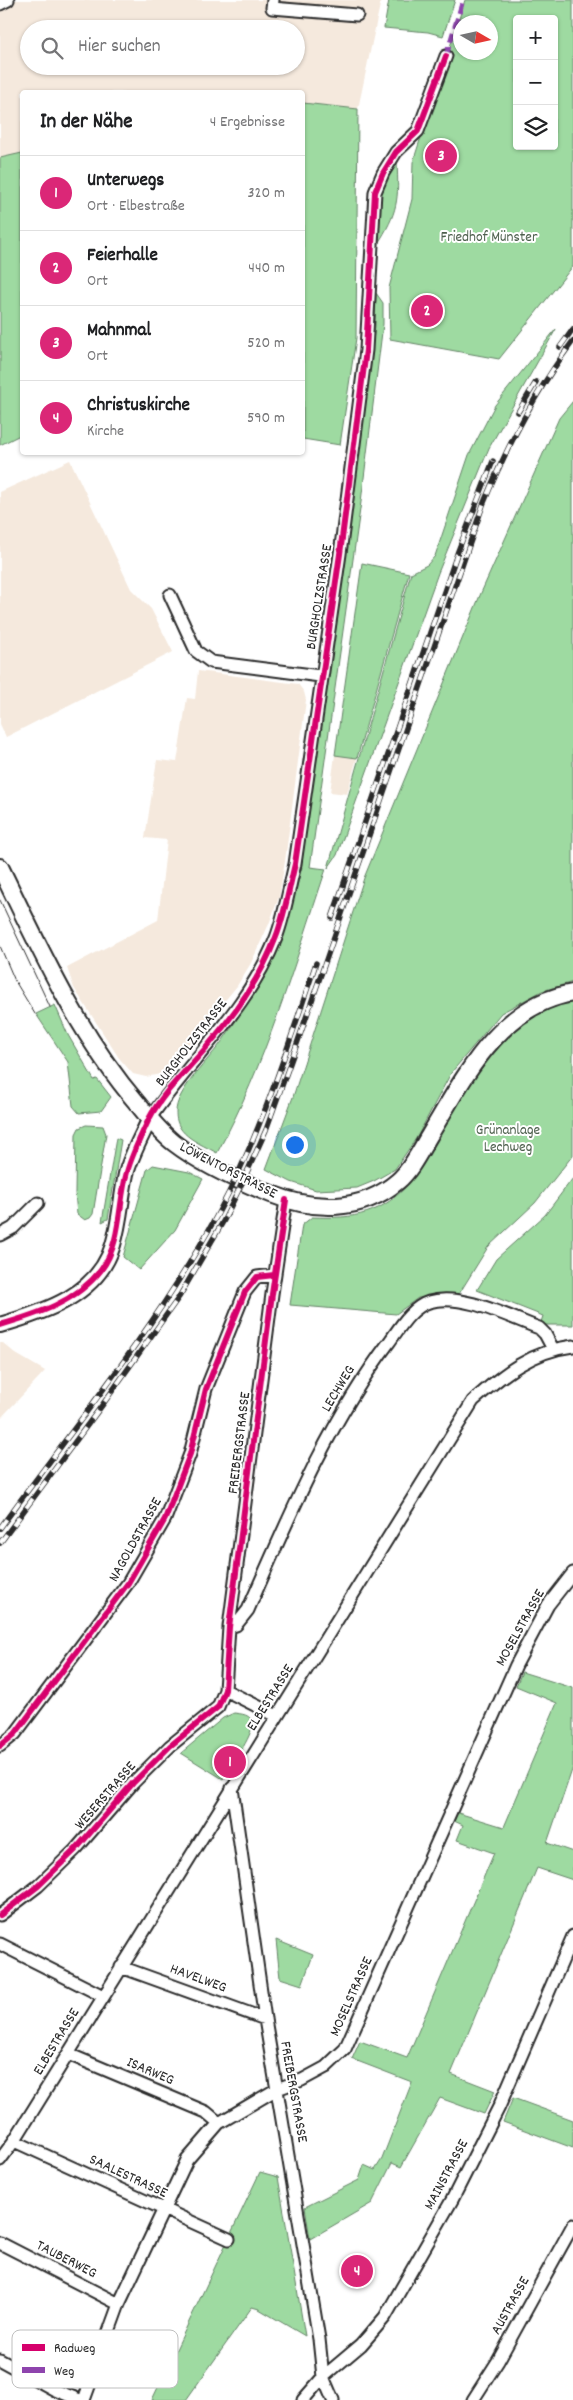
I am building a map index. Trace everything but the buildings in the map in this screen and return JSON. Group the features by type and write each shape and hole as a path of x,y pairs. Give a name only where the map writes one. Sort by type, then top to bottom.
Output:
{"main road":[{"name":"LÖWENTORSTRASSE","path":"0,867 82,1029 118,1082 150,1118 181,1148 234,1177 286,1200 313,1206 346,1206 365,1201 399,1180 479,1056 495,1037 515,1018 538,1005 573,993"}],"street":[{"path":"0,4 8,0"},
{"path":"273,0 272,8 357,15"},
{"name":"BURGHOLZSTRASSE","path":"150,1118 175,1083 216,1037 247,992 276,938 294,864 320,676 340,554 366,350 375,192 383,172 396,152 418,131 446,56"},
{"path":"170,595 196,651 204,659 211,662 320,676"},
{"path":"0,1325 60,1305 87,1286 102,1268 112,1246 127,1173 150,1118"},
{"name":"FREIBERGSTRASSE","path":"225,1690 229,1627 274,1275 286,1200"},
{"path":"0,1235 13,1228 38,1203"},
{"name":"NAGOLDSTRASSE","path":"0,1746 15,1734 85,1642 128,1583 156,1535 165,1519 190,1454 206,1389 245,1292 257,1277 274,1275"},
{"name":"LECHWEG","path":"229,1627 236,1625 248,1610 297,1498 330,1434 368,1370 402,1324 419,1307 438,1300 473,1304 538,1328 545,1334 553,1349"},
{"name":"ELBESTRASSE","path":"0,2160 14,2141 473,1401 500,1377 526,1361 553,1349 573,1346"},
{"name":"MOSELSTRASSE","path":"110,2330 119,2304 187,2160 219,2123 277,2089 302,2080 326,2067 346,2049 516,1665 548,1605 573,1573"},
{"path":"225,1690 277,1716"},
{"name":"WESERSTRASSE","path":"0,1915 38,1886 76,1849 133,1783 170,1746 218,1707 225,1690"},
{"name":"FREIBERGSTRASSE","path":"232,1788 265,2019 319,2339 323,2377 333,2400"},
{"name":"MAINSTRASSE","path":"303,2400 323,2377 360,2345 384,2317 452,2200 499,2107 573,1936"},
{"path":"0,1944 103,1996"},
{"name":"HAVELWEG","path":"121,1967 265,2019"},
{"name":"ISARWEG","path":"68,2054 206,2112 219,2123"},
{"name":"SAALESTRASSE","path":"14,2141 229,2239"},
{"name":"AUSTRASSE","path":"473,2400 498,2361 573,2226"},
{"name":"TAUBERWEG","path":"0,2243 119,2304"},
{"path":"0,2360 12,2367"},
{"path":"51,2388 80,2400"},
{"name":"MOSELSTRASSE","path":"84,2400 88,2388"}],"shaded area":[{"path":"0,0 381,0 358,109 305,103 305,90 20,90 20,153 0,158"},
{"path":"70,460 131,589 151,609 173,652 6,737 0,724 0,492"},
{"path":"198,671 298,684 304,692 306,700 285,861 279,897 269,924 251,963 237,986 165,1073 146,1077 133,1074 119,1058 74,988 67,968 158,920 167,840 145,838 157,760 177,762 187,698 195,699"},
{"path":"335,755 357,758 347,794 330,792"},
{"path":"0,1343 3,1343 16,1354 45,1371 0,1419"}],"green space":[{"path":"389,0 455,0 443,36 428,32 384,28"},
{"name":"Friedhof Münster","path":"465,0 573,0 573,266 499,359 390,339 389,288 412,199 413,162 453,37 453,60 498,60 498,15 460,15"},
{"path":"305,103 358,109 356,338 340,445 305,439"},
{"path":"20,153 20,435 0,445 0,158"},
{"path":"397,162 398,186 396,205 384,234 377,245 378,194"},
{"path":"376,293 383,303 383,324 361,502 310,867 326,869 265,1049 217,1153 184,1133 177,1121 177,1104 194,1075 232,1027 265,973 287,922 302,867 300,867 375,326"},
{"path":"556,329 489,448 438,573 337,855 328,868 411,573 427,565 435,556 469,455 495,405"},
{"path":"573,401 573,982 542,991 501,1013 451,1073 417,1137 395,1169 357,1188 316,1190 291,1182 266,1169 293,1097 364,878 481,593 559,418"},
{"path":"362,563 409,573 357,758 335,755"},
{"name":"Grünanlage Lechweg","path":"573,1001 573,1155 535,1203 488,1247 459,1294 418,1298 396,1314 290,1305 302,1225 312,1217 342,1217 367,1213 389,1201 400,1192 411,1181 458,1100 498,1047 520,1026 545,1010"},
{"path":"55,1005 68,1035 94,1080 97,1079 111,1097 101,1111 79,1113 73,1106 68,1062 36,1014"},
{"path":"86,1125 103,1126 106,1134 93,1214 85,1220 77,1214 75,1193 76,1134 79,1128"},
{"path":"116,1138 121,1140 108,1219 102,1222"},
{"path":"153,1165 189,1172 203,1179 175,1230 139,1270 123,1257 147,1170"},
{"path":"573,1178 573,1325 540,1325 543,1316 477,1290 496,1259 545,1215"},
{"path":"522,1672 573,1688 573,1767 547,1843 573,1852 573,1880 537,1868 451,2074 495,2091 484,2114 440,2098 401,2167 392,2163 372,2203 310,2239 305,2207 359,2180 364,2165 375,2170 382,2159 412,2082 352,2059 360,2041 407,2058 494,1853 457,1840 463,1825 454,1821 458,1813 504,1827 557,1703 516,1686"},
{"path":"234,1713 246,1715 252,1721 252,1724 245,1744 223,1779 181,1753 223,1718"},
{"path":"276,1940 313,1955 302,1985 280,1978"},
{"path":"513,2098 573,2120 573,2148 503,2122"},
{"path":"260,2172 278,2177 305,2336 259,2309 252,2307 186,2400 152,2400 158,2388 178,2388 178,2345"}],"tram line":[{"path":"0,900 50,1007"},
{"path":"0,946 15,981 35,1014"}],"railway":[{"path":"560,347 573,329"},
{"path":"0,1543 103,1404 179,1297 224,1220 244,1179 266,1130 298,1041 483,505 523,420 546,380 573,341"},
{"path":"518,412 536,382"},
{"path":"332,918 458,551 493,461"},
{"path":"0,1528 141,1337 193,1258 216,1217 246,1156 272,1092 316,963"}],"marked path":[{"path":"446,56 463,0"}],"cycle path":[{"path":"0,1325 42,1311 68,1299 80,1291 101,1270 113,1247 129,1165 149,1119 163,1097 207,1047 241,1002 271,950 279,928 295,864 340,554 366,350 375,192 383,173 396,152 418,131 446,56"},
{"path":"0,1915 38,1886 76,1849 133,1783 170,1746 218,1707 225,1690 229,1627 286,1200"},
{"path":"0,1746 15,1734 128,1583 165,1519 190,1454 206,1389 245,1292 257,1277 274,1275"}],"place":[{"name":"Mahnmal","path":"441,156"},
{"name":"Feierhalle","path":"427,311"},
{"name":"Unterwegs","path":"230,1762"},
{"name":"Christuskirche","path":"357,2271"}]}
